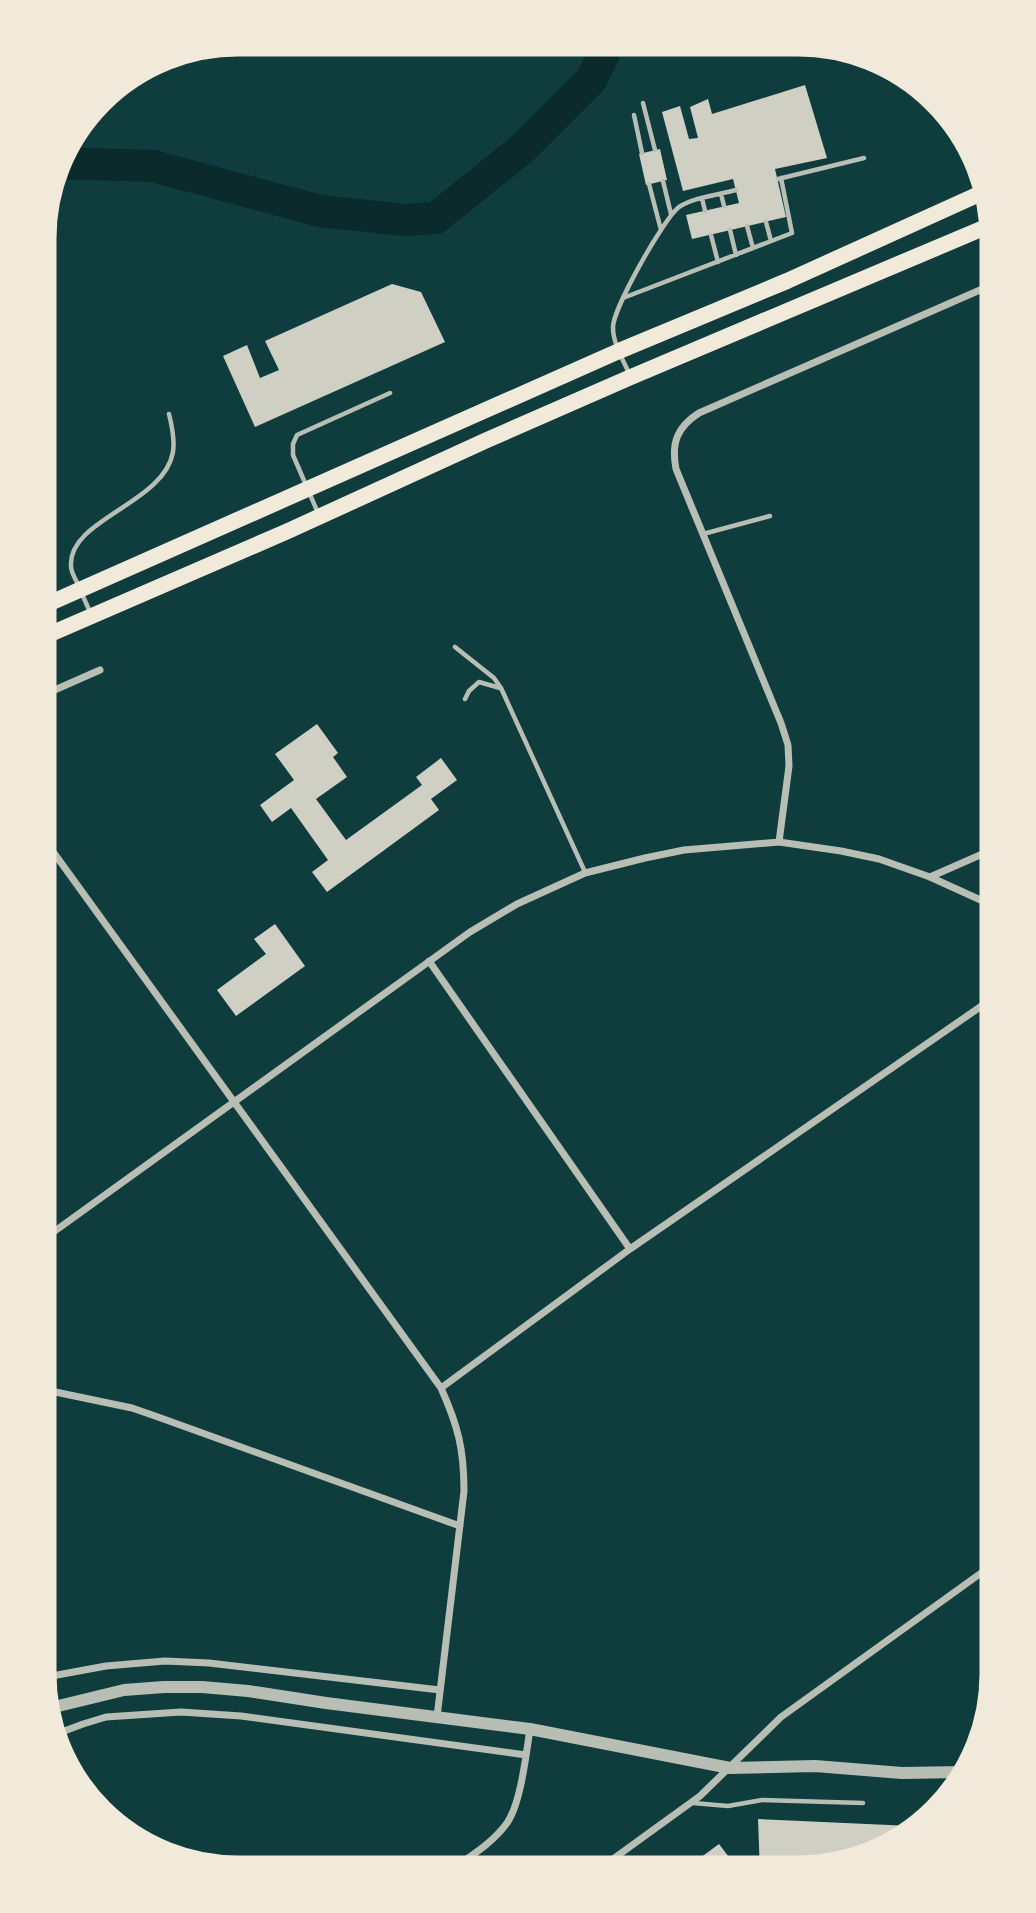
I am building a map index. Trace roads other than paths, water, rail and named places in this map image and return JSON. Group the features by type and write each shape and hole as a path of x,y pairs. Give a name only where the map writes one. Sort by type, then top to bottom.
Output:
{"highway":[{"path":"52,602 619,351 787,281 978,195"},
{"path":"52,633 631,377 983,227"}],"street":[{"path":"779,842 789,766 788,745 677,469 675,445 683,426 699,413 984,288"},
{"path":"52,691 100,670"},
{"path":"52,1233 470,932 517,904 585,873 684,850 779,842 879,859 930,877 984,901"},
{"path":"52,850 441,1388 460,1438 464,1479 437,1717"},
{"path":"930,877 984,853"},
{"path":"429,961 630,1249"},
{"path":"441,1388 630,1249 983,1005"},
{"path":"52,1391 132,1408 460,1527"},
{"path":"612,1860 692,1802 781,1717 983,1572"},
{"path":"52,1676 106,1666 165,1661 209,1662 440,1690"},
{"path":"56,1706 124,1690 202,1686 530,1729 730,1768 815,1766 902,1773 956,1772"},
{"path":"62,1733 106,1717 181,1712 241,1716 526,1755"},
{"path":"465,1860 486,1845 508,1821 517,1800 530,1729"}],"lane":[{"path":"643,103 655,150"},
{"path":"634,115 642,153"},
{"path":"622,299 792,233 779,178 864,158"},
{"path":"663,181 671,214"},
{"path":"649,184 661,230"},
{"path":"631,377 619,351 612,326 622,299 671,214 685,204 736,190"},
{"path":"721,194 724,206"},
{"path":"702,198 705,211"},
{"path":"766,222 771,241"},
{"path":"747,226 753,248"},
{"path":"730,230 736,255"},
{"path":"711,235 718,262"},
{"path":"319,517 293,455 293,444 297,435 390,393"},
{"path":"92,616 71,569 76,546 97,525 143,494 164,474 173,453 173,426 169,414"},
{"path":"703,534 770,516"},
{"path":"455,647 494,678 501,688 585,873"},
{"path":"465,699 479,682 501,688"},
{"path":"692,1802 728,1806 762,1800 863,1803"}],"waterway":[{"path":"69,163 153,166 320,211 405,220 436,218 523,148 591,80 604,52"}]}
